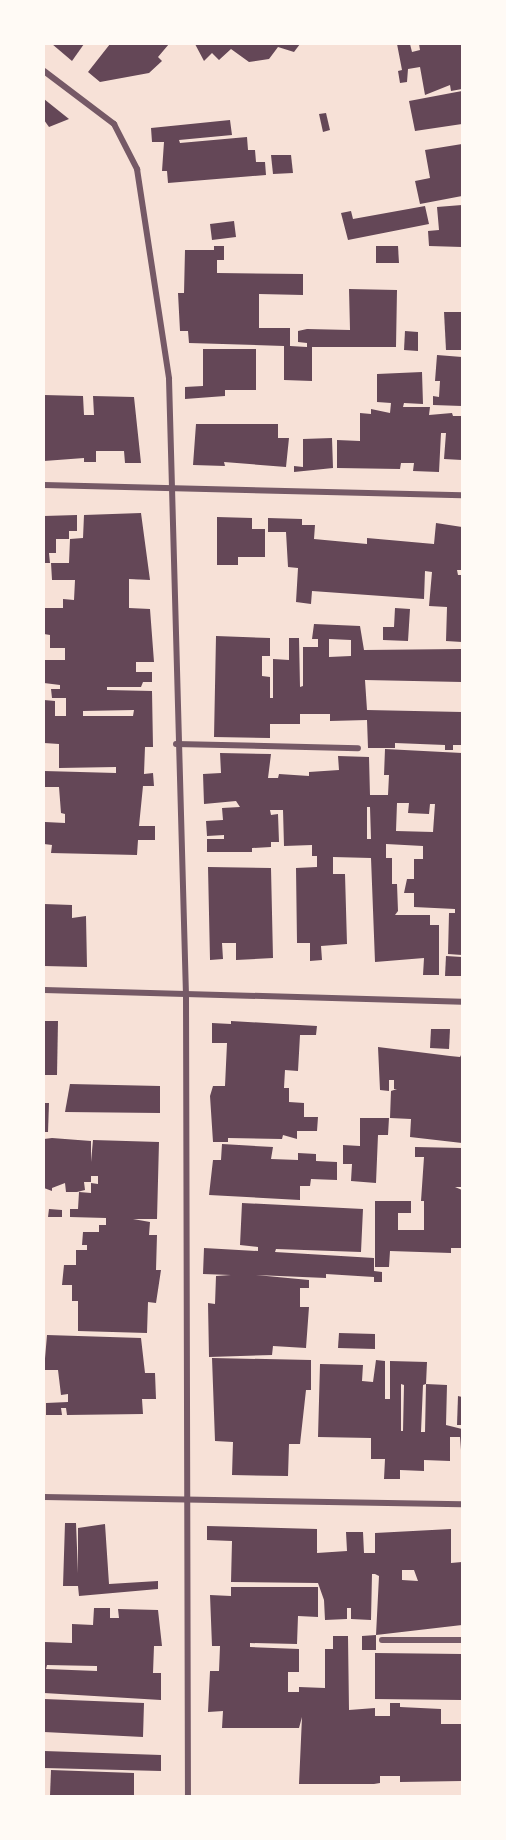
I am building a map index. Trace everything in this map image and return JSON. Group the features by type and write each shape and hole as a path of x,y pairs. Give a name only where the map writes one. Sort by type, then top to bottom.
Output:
{"street":[{"path":"44,71 114,124 137,170 169,379 176,744 186,995 188,1797"},
{"path":"44,485 462,495"},
{"path":"176,744 358,748"},
{"path":"44,990 462,1002"},
{"path":"44,1497 462,1504"},
{"path":"382,1640 462,1640"}],"building":[{"path":"52,44 84,44 72,61"},
{"path":"110,44 169,44 158,57 162,61 149,73 100,82 88,72"},
{"path":"195,44 300,44 294,52 278,47 269,59 249,62 231,49 219,60 212,53 204,61"},
{"path":"397,44 410,44 412,52 420,50 419,44 462,44 462,89 451,91 450,85 425,95 420,67 408,69 407,82 400,83 398,71 402,70"},
{"path":"462,91 462,124 415,131 409,101"},
{"path":"44,99 69,119 49,127 44,120"},
{"path":"326,113 330,130 323,132 319,114"},
{"path":"230,120 232,135 179,140 180,143 247,137 248,150 255,150 256,162 265,162 266,175 168,183 167,171 162,171 164,142 152,142 151,128"},
{"path":"462,144 462,196 420,204 415,181 430,178 425,150"},
{"path":"271,155 291,155 293,173 273,174"},
{"path":"462,205 462,247 429,246 428,231 439,230 437,207"},
{"path":"425,206 429,224 348,240 341,213 351,211 353,219"},
{"path":"234,221 236,237 212,240 210,224"},
{"path":"214,246 224,246 224,260 217,260 217,273 303,274 303,295 259,294 259,328 290,328 290,346 307,347 307,343 298,342 298,331 307,329 350,330 349,289 397,290 396,347 312,347 312,381 284,380 284,346 189,343 188,331 180,331 178,293 184,293 185,250 214,250"},
{"path":"376,246 398,246 399,263 376,263"},
{"path":"444,312 462,312 462,350 446,350"},
{"path":"405,331 418,332 418,351 404,350"},
{"path":"203,349 256,349 256,390 225,390 225,396 185,399 185,387 203,386"},
{"path":"437,355 462,357 462,406 433,405 433,396 439,397 440,381 435,381"},
{"path":"422,372 423,404 404,403 403,407 430,407 429,415 452,413 453,416 462,416 462,460 444,459 446,433 441,433 439,472 413,471 414,463 401,463 400,469 337,468 337,440 360,441 360,413 371,414 371,409 390,413 391,403 377,402 377,374"},
{"path":"44,395 83,396 84,415 94,415 93,396 134,397 141,463 125,463 124,451 96,451 96,462 84,462 84,458 44,461"},
{"path":"196,424 278,424 278,438 289,438 286,467 224,462 225,466 193,465"},
{"path":"332,438 333,468 294,472 294,466 303,467 303,439"},
{"path":"141,513 150,580 129,579 129,608 150,609 154,662 136,662 136,672 152,672 152,682 143,682 141,687 107,687 107,690 152,691 153,747 145,747 144,774 153,773 154,786 143,786 139,826 155,826 155,840 138,840 137,855 51,853 52,845 44,844 45,822 65,823 65,814 61,813 59,787 44,787 44,771 116,773 116,767 59,768 59,744 44,743 44,700 55,701 55,716 66,716 66,698 52,698 51,689 60,689 60,685 44,683 44,660 65,660 65,648 50,648 50,635 44,634 44,608 63,608 63,599 74,600 75,580 52,580 51,563 69,563 70,539 83,538 84,515","holes":["134,710 133,716 83,716 83,711"]},
{"path":"77,515 77,531 69,531 69,539 56,539 56,553 49,553 50,563 44,563 44,516"},
{"path":"217,517 252,518 252,529 265,529 265,557 238,557 238,565 217,565"},
{"path":"268,518 302,519 302,525 315,525 314,539 367,544 367,538 434,544 436,523 462,527 462,570 457,570 458,575 462,575 462,642 446,641 447,607 429,606 432,572 425,571 424,599 312,591 311,604 296,602 298,568 288,567 286,532 268,532"},
{"path":"395,608 410,609 408,641 383,640 383,627 394,627"},
{"path":"314,624 360,626 364,650 462,649 462,682 365,680 367,710 462,712 462,745 453,745 453,750 445,750 445,745 395,743 395,748 368,748 367,720 330,721 330,714 300,714 300,724 270,724 270,738 214,737 216,636 270,638 270,656 262,656 262,676 270,677 270,698 273,698 273,659 289,660 289,638 299,638 300,687 303,686 303,647 318,647 318,639 312,639","holes":["329,639 351,640 351,656 329,657"]},
{"path":"385,749 462,753 462,955 448,954 449,913 455,913 455,909 414,907 414,893 404,893 407,879 414,879 414,859 423,859 423,846 386,844 386,858 392,858 392,884 397,884 398,911 395,915 430,915 430,925 439,925 439,975 423,975 424,958 375,962 371,858 333,857 333,874 345,874 347,944 321,946 322,960 310,961 310,943 297,943 296,868 317,867 317,856 312,856 312,845 284,846 283,810 270,810 271,815 278,814 279,842 271,842 271,847 252,848 252,852 207,852 207,839 224,839 224,835 207,836 206,821 223,820 222,808 240,807 236,801 204,804 203,774 221,773 220,753 271,754 268,778 278,778 279,774 309,776 309,772 339,770 338,756 369,757 370,795 388,795 389,775 384,775","holes":["397,803 409,803 408,813 429,814 430,804 435,804 433,832 396,831","367,807 370,807 371,839 367,839"]},
{"path":"208,867 271,868 273,958 236,960 236,943 222,943 223,959 210,960"},
{"path":"44,904 72,905 72,918 86,916 87,967 44,966"},
{"path":"446,956 462,957 462,976 445,976"},
{"path":"44,1021 58,1021 57,1075 44,1075"},
{"path":"231,1021 317,1026 316,1035 300,1035 298,1071 285,1070 284,1088 289,1088 289,1102 304,1103 304,1117 318,1117 317,1131 297,1131 297,1139 283,1135 282,1139 228,1138 228,1142 213,1142 210,1096 213,1086 225,1086 227,1043 212,1043 212,1023 231,1024"},
{"path":"431,1029 450,1029 449,1049 430,1048"},
{"path":"378,1047 460,1057 462,1053 462,1143 410,1137 411,1119 390,1118 391,1091 397,1089 394,1089 394,1080 389,1080 389,1091 380,1090"},
{"path":"70,1084 160,1086 160,1113 65,1112"},
{"path":"44,1103 49,1103 48,1132 44,1132"},
{"path":"360,1118 389,1118 388,1135 378,1135 376,1183 351,1181 352,1164 343,1164 343,1145 360,1146"},
{"path":"44,1139 91,1141 91,1162 93,1140 159,1142 157,1219 133,1219 150,1222 149,1235 157,1235 156,1270 161,1270 156,1303 148,1302 147,1333 78,1331 78,1301 72,1301 72,1285 62,1285 64,1265 76,1265 76,1250 87,1250 87,1245 82,1245 83,1232 99,1232 99,1225 106,1225 106,1218 70,1217 70,1209 78,1209 79,1192 91,1193 91,1183 98,1184 98,1176 91,1176 91,1182 84,1182 85,1190 77,1192 66,1192 65,1183 52,1188 52,1191 44,1188"},
{"path":"222,1144 273,1147 271,1159 298,1160 298,1153 316,1154 316,1161 337,1162 337,1180 311,1179 310,1186 300,1186 300,1200 209,1195 213,1160 221,1160"},
{"path":"415,1147 462,1148 462,1187 455,1187 462,1190 462,1248 451,1248 451,1253 390,1251 389,1267 375,1267 375,1201 411,1201 411,1213 398,1213 398,1230 424,1230 424,1201 421,1201 424,1157 415,1157"},
{"path":"242,1203 363,1209 361,1252 276,1249 275,1252 374,1258 374,1271 382,1272 382,1282 374,1282 374,1277 326,1274 326,1278 256,1275 309,1280 309,1288 300,1288 300,1307 309,1307 306,1348 273,1346 272,1355 209,1357 208,1303 215,1304 216,1276 231,1275 203,1274 204,1248 258,1251 258,1247 240,1245"},
{"path":"49,1209 62,1210 62,1217 48,1217"},
{"path":"339,1333 375,1334 375,1349 338,1348"},
{"path":"47,1335 141,1338 145,1373 155,1373 156,1399 142,1399 143,1414 67,1415 66,1408 61,1408 62,1415 46,1415 46,1403 68,1402 68,1394 61,1395 58,1370 44,1370"},
{"path":"212,1358 311,1360 311,1390 306,1390 300,1444 289,1444 288,1476 232,1475 233,1442 215,1441"},
{"path":"376,1360 385,1361 385,1399 390,1399 390,1361 427,1362 426,1384 447,1385 446,1425 462,1429 462,1463 460,1437 450,1437 450,1461 424,1460 424,1471 400,1470 400,1479 384,1479 385,1459 371,1459 371,1438 318,1437 320,1364 363,1365 362,1381 373,1382","holes":["401,1384 404,1385 403,1431 401,1431","426,1384 425,1432 421,1432 423,1385"]},
{"path":"458,1396 462,1397 462,1425 457,1425"},
{"path":"65,1523 76,1523 78,1573 78,1528 105,1524 109,1584 158,1581 158,1589 79,1596 78,1586 63,1586"},
{"path":"207,1526 317,1529 317,1553 347,1551 346,1532 363,1532 364,1553 375,1553 375,1533 451,1529 451,1563 462,1562 462,1625 376,1635 379,1576 375,1574 372,1574 371,1620 351,1619 351,1608 347,1608 347,1619 325,1620 324,1600 318,1583 231,1582 232,1541 207,1540","holes":["402,1570 414,1570 418,1581 402,1580"]},
{"path":"231,1587 318,1587 318,1617 298,1616 297,1644 250,1643 250,1647 299,1649 299,1672 288,1672 288,1692 299,1692 299,1687 325,1688 325,1649 333,1649 333,1636 348,1636 349,1710 375,1708 375,1716 390,1716 390,1703 400,1703 400,1707 441,1709 441,1724 462,1724 462,1781 400,1782 400,1776 380,1776 380,1783 374,1784 299,1784 302,1717 299,1728 222,1728 223,1711 208,1712 210,1671 219,1671 220,1646 212,1646 210,1595 231,1596"},
{"path":"94,1608 110,1608 110,1618 119,1618 118,1609 158,1610 162,1646 154,1646 153,1673 161,1673 161,1700 44,1693 44,1642 72,1643 72,1624 93,1625","holes":["47,1665 97,1666 97,1671 46,1669"]},
{"path":"376,1635 376,1650 362,1650 362,1636"},
{"path":"375,1653 462,1654 462,1700 375,1699"},
{"path":"44,1699 144,1703 143,1737 44,1732"},
{"path":"44,1751 161,1755 161,1771 44,1768"},
{"path":"51,1770 134,1773 134,1796 50,1796"}]}
